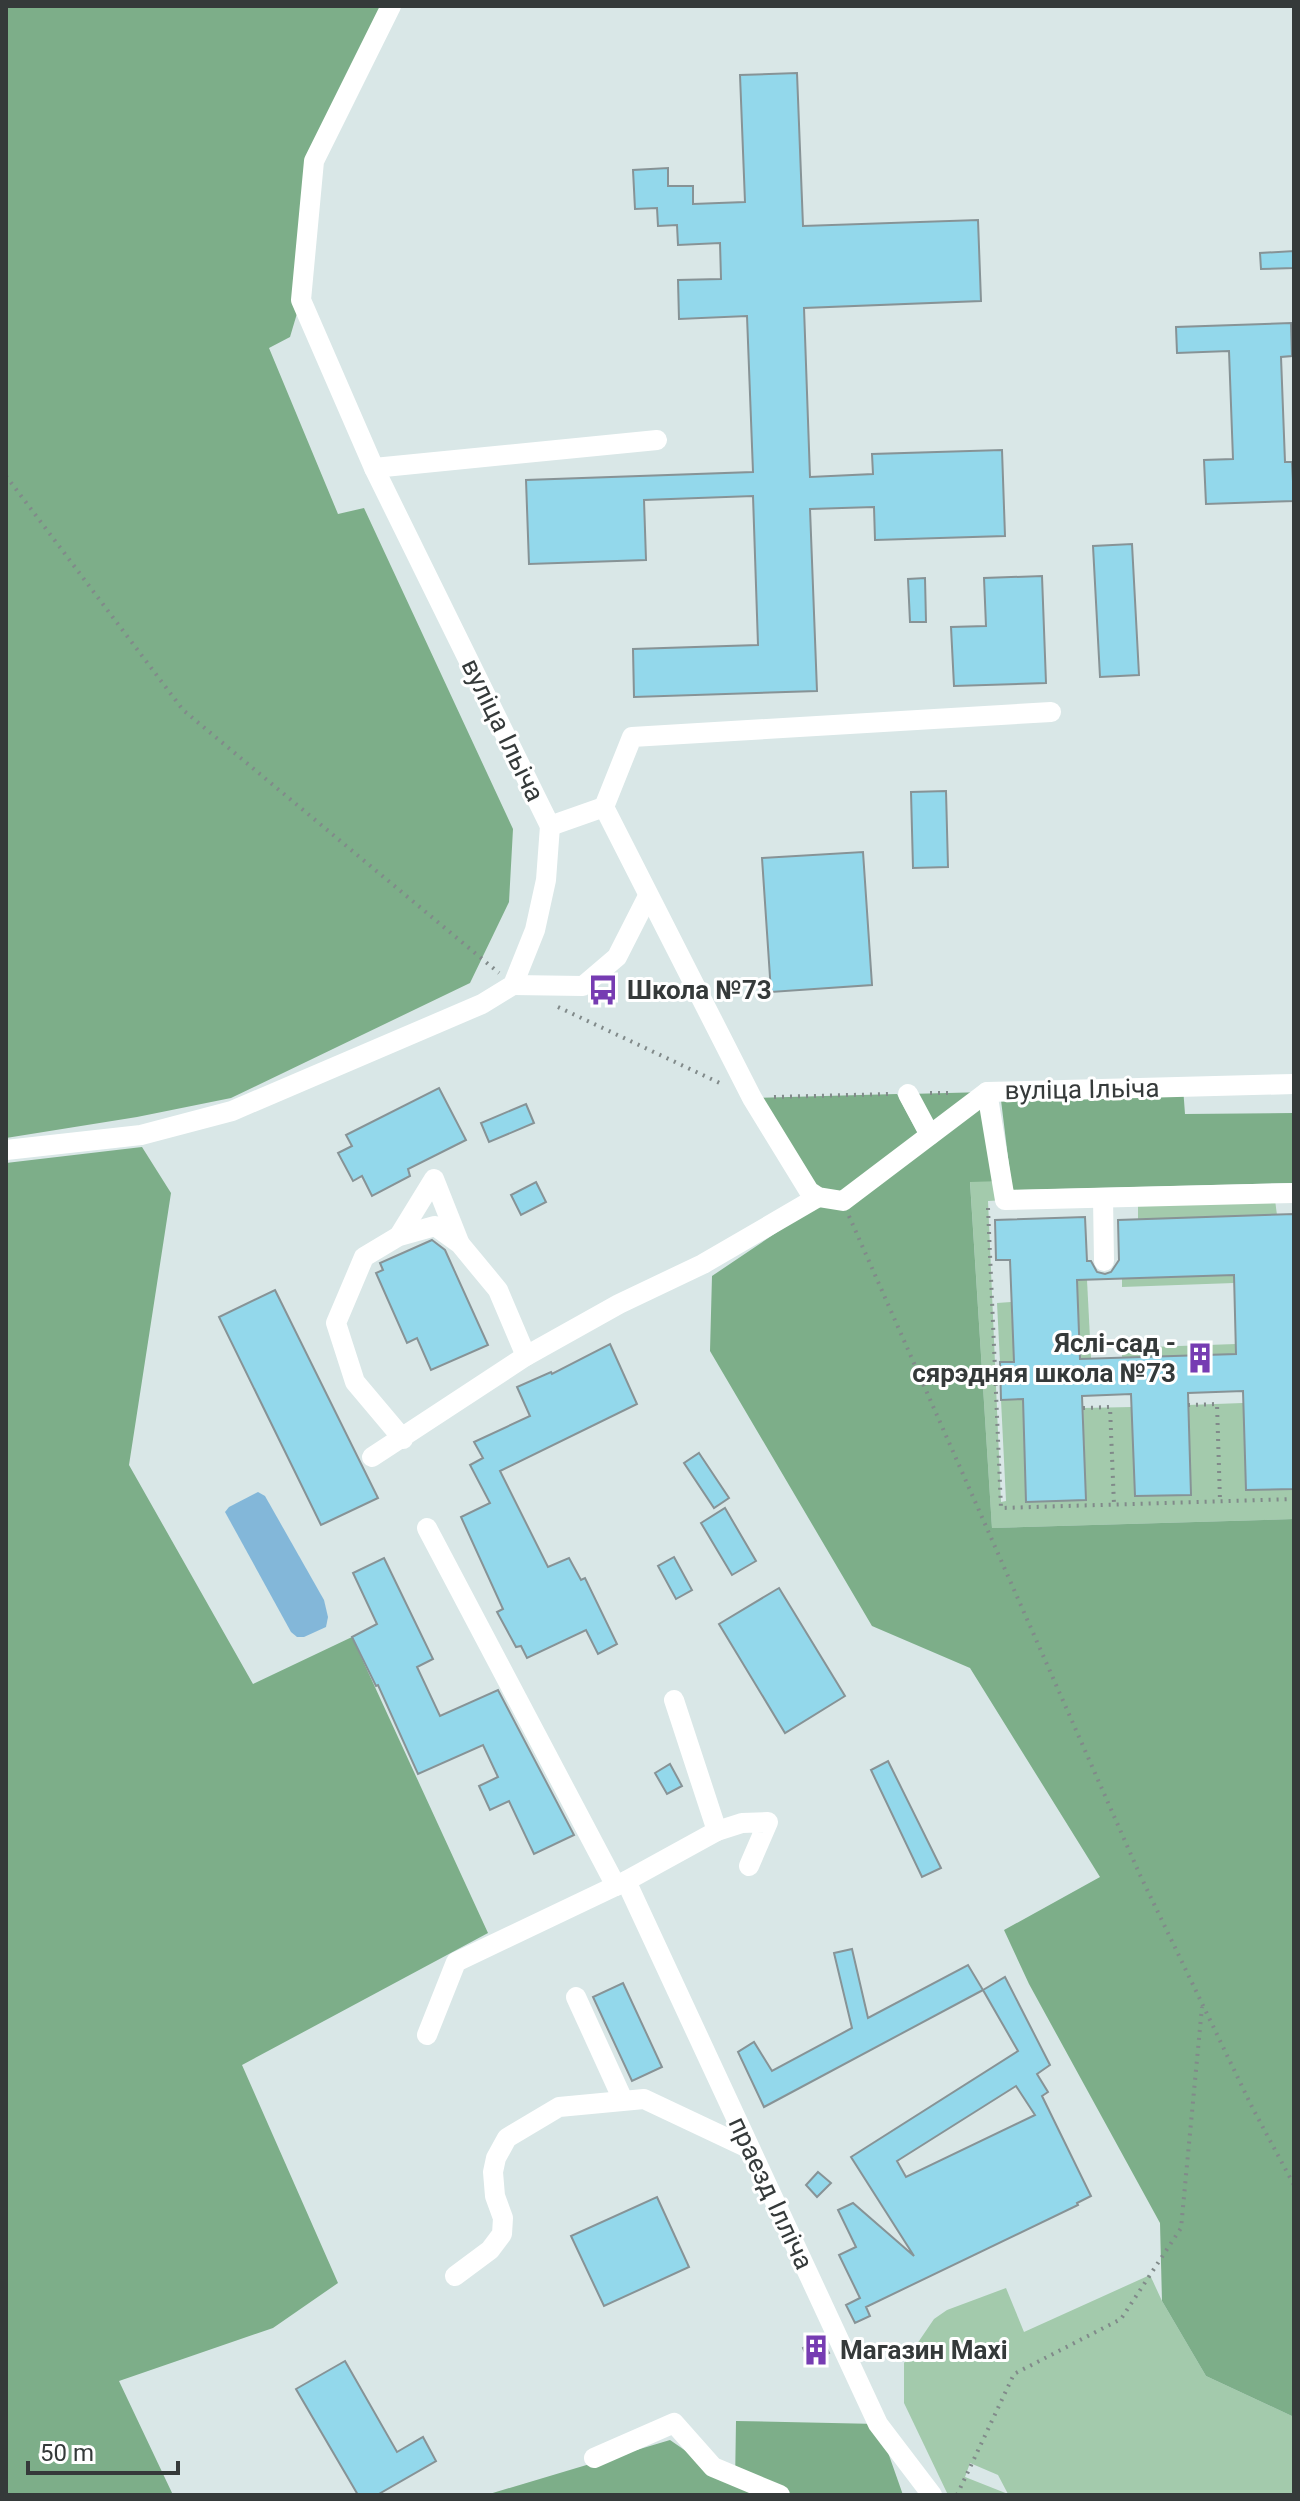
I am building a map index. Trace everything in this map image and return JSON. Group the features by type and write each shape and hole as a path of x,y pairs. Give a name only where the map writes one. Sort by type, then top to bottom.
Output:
{"street":[{"name":"вуліца Ільіча","path":"391,6 314,161 301,300 374,468 550,826 604,807"},
{"path":"374,468 657,440"},
{"path":"843,1201 818,1197 809,1191 752,1098 604,807 632,737 1051,712"},
{"path":"513,985 535,930 546,880 550,826"},
{"path":"6,1150 141,1135 232,1111 482,1004 513,985 583,986 617,957 648,896"},
{"name":"вуліца Ільіча","path":"843,1201 987,1092 1294,1084"},
{"path":"987,1092 1005,1200 1294,1193"},
{"path":"908,1094 930,1135"},
{"path":"399,1236 434,1179 460,1244"},
{"path":"372,1457 526,1356 619,1304 703,1264 818,1197"},
{"path":"1103,1198 1104,1261"},
{"path":"403,1439 355,1382 336,1323 364,1257 399,1236 435,1226 460,1244 498,1290 526,1356"},
{"name":"праезд Ілліча","path":"427,1528 621,1884 750,2149 878,2424 932,2495"},
{"path":"674,1700 717,1831"},
{"path":"427,2035 456,1962 621,1884 717,1831 742,1823 768,1822 749,1866"},
{"path":"576,1997 623,2100"},
{"path":"455,2276 490,2250 502,2234 503,2218 495,2196 493,2172 496,2158 507,2138 559,2107 644,2099 750,2149"},
{"path":"594,2458 674,2423 713,2467 780,2495"}],"path":[{"path":"6,476 183,710 513,985"},
{"path":"1005,1200 988,1200 1001,1508 1294,1499"},
{"path":"843,1201 1140,1875 1252,2107 1294,2185"},
{"path":"1188,1405 1217,1404 1220,1501"},
{"path":"1083,1408 1110,1407 1114,1505"},
{"path":"957,2495 1014,2374 1121,2319 1181,2228 1202,2004"}],"green space":[{"path":"6,6 383,6 314,161 301,300 290,337 269,348 338,514 364,508 513,829 509,902 470,983 231,1098 6,1138"},
{"path":"1183,1087 1185,1114 1294,1113 1294,1183 1012,1190 1000,1092"},
{"path":"987,1092 934,1125 908,1094"},
{"path":"897,1094 922,1141 843,1201 818,1197 752,1098"},
{"path":"989,1102 1002,1181 970,1182 992,1528 1294,1519 1294,2417 1206,2376 1162,2301 1160,2223 1029,1984 1004,1930 1100,1877 970,1668 872,1626 710,1351 712,1276 819,1204"},
{"path":"142,1147 171,1193 129,1465 253,1684 352,1637 488,1933 242,2065 338,2283 273,2328 119,2381 173,2495 6,2495 6,1163"},
{"path":"970,1181 1002,1181 1005,1200 988,1201 1001,1502 1006,1501 1001,1400 1023,1399 1026,1501 1086,1500 1083,1408 1132,1407 1135,1496 1191,1494 1188,1405 1243,1403 1246,1490 1294,1489 1294,1519 992,1528"},
{"path":"1275,1200 1277,1215 1138,1219 1138,1204"},
{"path":"1234,1275 1234,1283 1122,1287 1122,1279"},
{"path":"1077,1280 1087,1280 1091,1358 1080,1359"},
{"path":"1011,1302 1014,1362 1000,1362 997,1303"},
{"path":"1236,1344 1236,1354 1122,1358 1122,1348"},
{"path":"1150,2275 1206,2376 1294,2417 1294,2495 948,2495 904,2403 904,2363 934,2319 947,2310 1006,2288 1024,2332","holes":["970,2463 998,2475 1008,2494 965,2477"]},
{"path":"736,2421 878,2424 903,2495 486,2495 670,2440 735,2485"}],"water":[{"path":"258,1492 265,1496 324,1600 328,1617 326,1627 304,1637 297,1637 291,1632 225,1512"}],"building":[{"path":"797,73 803,226 978,220 981,301 804,308 810,477 873,474 872,454 1002,450 1005,536 875,540 874,507 810,509 817,691 634,697 633,649 758,645 753,496 644,500 646,560 529,564 526,480 753,472 747,316 679,319 678,280 721,279 720,243 678,245 677,225 658,226 657,208 635,209 633,170 668,168 668,186 693,186 693,204 745,202 740,75"},
{"path":"1294,251 1294,268 1261,269 1260,253"},
{"path":"1291,323 1292,356 1281,357 1285,462 1292,462 1294,501 1206,504 1204,460 1233,459 1229,351 1177,353 1176,327"},
{"path":"1132,544 1139,675 1100,677 1093,546"},
{"path":"1042,576 1046,683 954,686 951,627 986,626 984,578"},
{"path":"925,578 926,622 910,622 908,579"},
{"path":"946,791 948,867 913,868 911,792"},
{"path":"863,852 872,985 771,992 762,858"},
{"path":"439,1088 466,1140 408,1169 410,1176 372,1196 362,1176 353,1181 338,1153 352,1146 346,1135"},
{"path":"526,1104 534,1123 489,1142 481,1123"},
{"path":"536,1182 546,1202 521,1215 511,1195"},
{"name":"Яслі-сад - сярэдняя школа №73","path":"1294,1214 1294,1489 1246,1490 1243,1391 1188,1393 1191,1495 1135,1496 1131,1394 1082,1396 1086,1500 1026,1502 1023,1399 1001,1400 1000,1362 1014,1362 1010,1260 996,1260 995,1220 1085,1217 1087,1261 1091,1261 1097,1272 1105,1274 1111,1272 1119,1260 1118,1220","holes":["1234,1275 1236,1354 1080,1359 1077,1280"]},
{"path":"432,1240 445,1250 488,1345 431,1370 417,1338 407,1343 376,1273 383,1270 380,1263"},
{"path":"275,1290 378,1498 321,1525 219,1317"},
{"path":"610,1344 637,1404 500,1471 548,1567 569,1558 581,1580 585,1578 617,1644 598,1654 586,1630 527,1658 521,1646 516,1647 497,1612 503,1609 461,1517 490,1503 470,1465 483,1458 474,1442 530,1416 517,1387 552,1374"},
{"path":"699,1453 729,1498 714,1508 684,1463"},
{"path":"725,1508 756,1561 732,1575 701,1523"},
{"path":"674,1557 692,1590 676,1599 658,1566"},
{"path":"384,1558 433,1659 417,1667 440,1716 498,1690 574,1835 534,1854 509,1801 490,1810 479,1786 498,1777 483,1745 418,1774 378,1685 352,1637 377,1624 353,1573"},
{"path":"779,1588 845,1696 785,1733 719,1624"},
{"path":"888,1761 941,1868 922,1877 871,1770"},
{"path":"670,1764 682,1786 667,1794 655,1773"},
{"path":"852,1949 868,2018 968,1965 983,1990 764,2107 738,2052 754,2042 772,2071 852,2028 834,1953"},
{"path":"1005,1977 1050,2065 1037,2074 1048,2092 1042,2096 1091,2196 866,2307 870,2316 855,2323 846,2305 860,2298 839,2255 856,2247 838,2210 853,2203 914,2256 851,2157 1018,2051 983,1990","holes":["1016,2086 1035,2115 906,2177 897,2161"]},
{"path":"623,1983 662,2067 632,2081 593,1997"},
{"path":"818,2172 831,2183 817,2197 806,2185"},
{"path":"657,2197 689,2267 604,2306 571,2236"},
{"name":"Магазин Maxi","path":"822,2339 829,2353 809,2362 803,2348"},
{"path":"345,2361 397,2452 423,2437 436,2461 377,2495 358,2495 296,2389"}],"place":[{"name":"Школа №73","path":"603,990"},
{"name":"Яслі-сад - сярэдняя школа №73","path":"1200,1358"},
{"name":"Магазин Maxi","path":"816,2350"}]}
